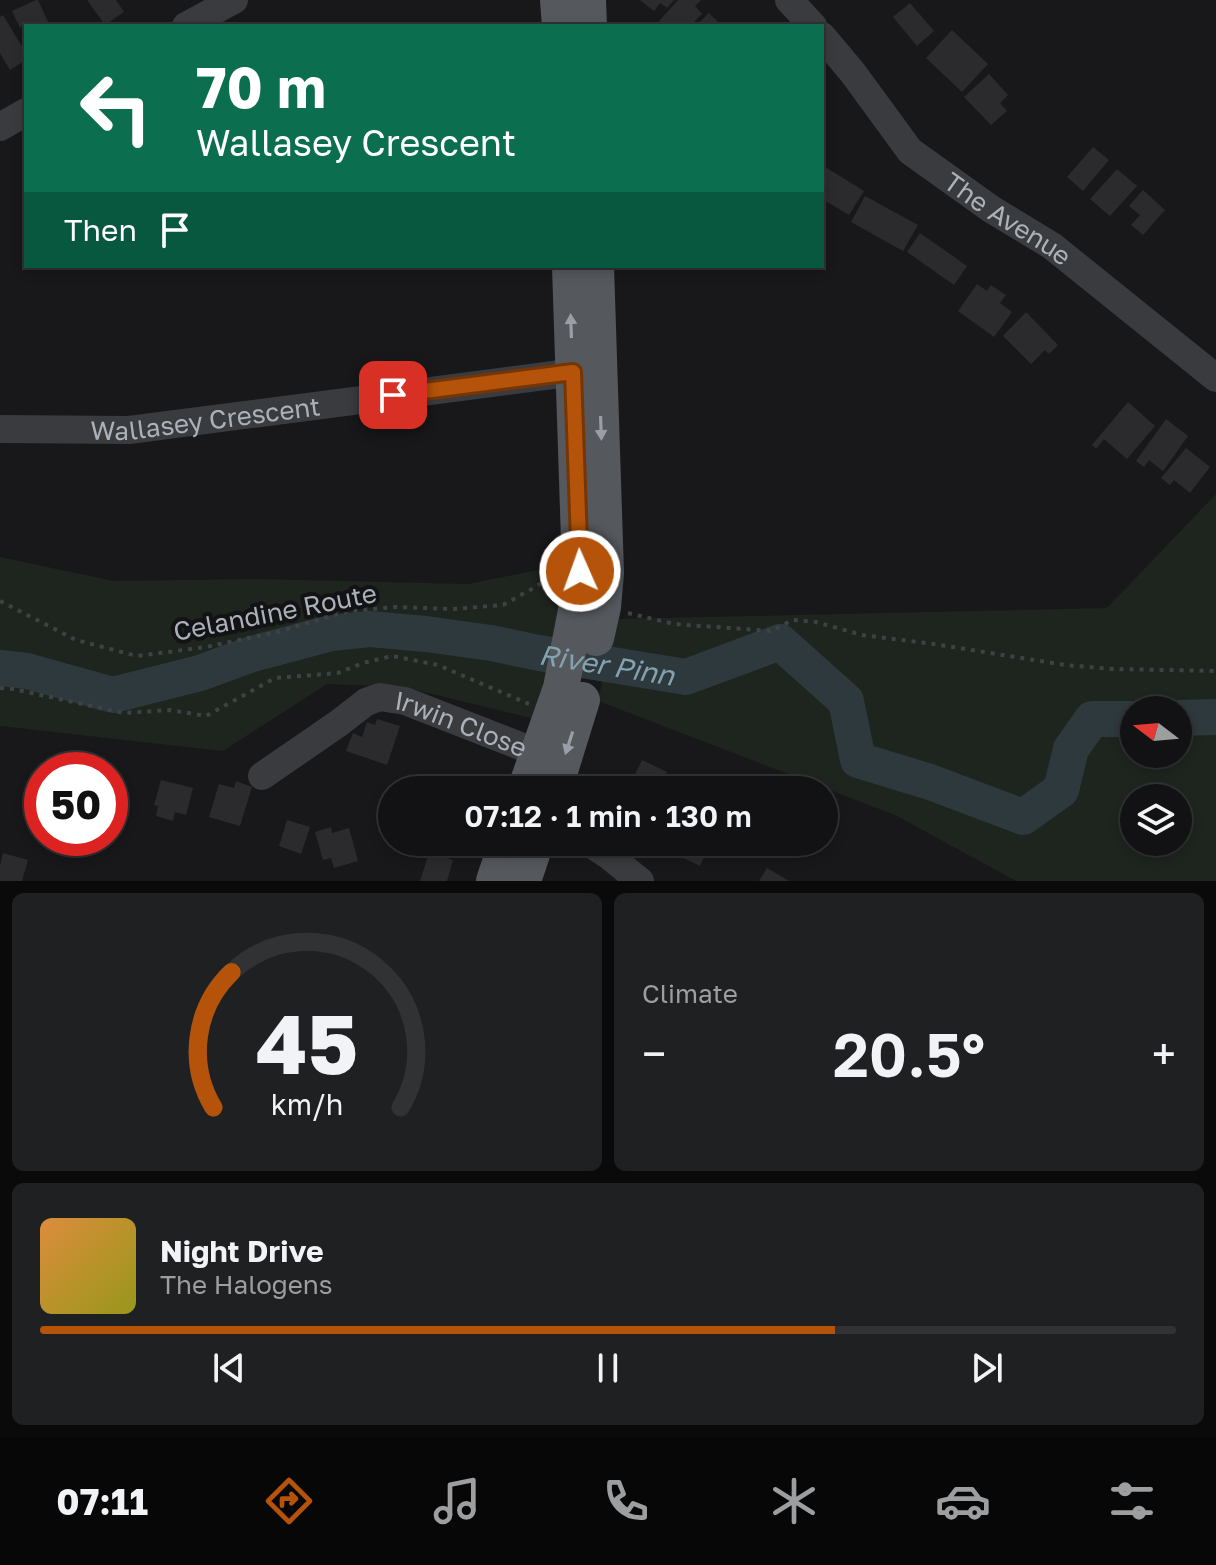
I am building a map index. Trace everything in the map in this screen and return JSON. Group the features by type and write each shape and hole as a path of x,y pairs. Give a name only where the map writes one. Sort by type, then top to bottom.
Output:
{"main road":[{"path":"558,0 560,24"},
{"path":"588,0 589,24"},
{"path":"570,268 586,371"},
{"path":"556,776 566,700 590,601 586,371 596,268"},
{"path":"530,776 538,753 566,700"},
{"path":"494,881 502,856"},
{"path":"523,881 531,856"}],"street":[{"path":"190,24 234,0"},
{"path":"789,0 811,24"},
{"name":"The Avenue","path":"824,38 910,151 991,209 1052,246 1216,378"},
{"path":"0,127 24,113"},
{"name":"Wallasey Crescent","path":"0,429 129,430 586,371"},
{"name":"Irwin Close","path":"262,776 366,702 380,697 405,701 538,753"},
{"path":"609,856 640,881"}],"path":[{"name":"Celandine Route","path":"0,601 76,640 137,656 206,647 277,632 348,611 503,605 561,569 590,601 674,624 771,631 793,620 816,622 862,635 1065,665 1216,671"},
{"path":"0,688 124,713 170,710 206,716 275,678 338,673 392,656 438,665 566,700"}],"shaded area":[{"path":"1216,494 1216,881 1016,881 895,815 838,793 838,776 793,776 598,701 616,619 1107,608"},
{"path":"0,557 114,581 259,579 468,584 562,565 555,640 539,720 404,687 327,684 223,751 0,726"}],"building":[{"path":"38,0 49,24 24,24 20,28 12,11"},
{"path":"87,0 116,0 124,12 104,24"},
{"path":"640,0 674,0 667,8 660,3 654,11"},
{"path":"678,0 701,0 695,6 702,14 692,24 662,24 659,21"},
{"path":"910,3 934,31 917,46 893,17"},
{"path":"709,13 719,23 718,24 698,24"},
{"path":"3,15 24,50 24,61 10,70 0,53 0,17"},
{"path":"952,30 988,64 962,92 926,58"},
{"path":"989,74 1008,95 1000,103 1007,111 991,125 964,97"},
{"path":"1093,147 1109,160 1083,191 1067,177"},
{"path":"824,166 864,191 849,215 824,200 827,191 824,189"},
{"path":"1117,169 1137,186 1110,216 1090,199"},
{"path":"1143,190 1165,210 1143,235 1131,225 1140,215 1129,206"},
{"path":"865,196 918,225 903,251 851,222"},
{"path":"920,233 967,266 954,285 907,252"},
{"path":"977,284 987,291 991,285 1006,295 1000,303 1012,312 994,337 958,311"},
{"path":"1026,312 1058,345 1049,354 1045,350 1031,364 1003,336"},
{"path":"1128,402 1155,426 1127,459 1104,439 1096,449 1092,445"},
{"path":"1166,419 1188,436 1163,471 1149,460 1144,467 1136,461"},
{"path":"1186,448 1210,467 1190,493 1174,480 1170,485 1161,478"},
{"path":"377,719 400,726 387,765 346,751 353,733 362,737 367,722 375,725"},
{"path":"642,760 667,772 665,776 634,776"},
{"path":"161,780 193,788 186,815 175,812 173,821 156,816 158,806 154,805"},
{"path":"236,781 252,787 240,826 209,817 219,784 234,788"},
{"path":"287,820 310,827 301,854 279,846"},
{"path":"331,827 332,833 349,828 358,861 334,868 331,858 323,860 315,832"},
{"path":"3,853 28,860 22,881 0,881"},
{"path":"428,856 453,860 447,881 420,881"},
{"path":"679,856 705,856 700,866"},
{"path":"767,868 789,881 759,881"}],"waterway":[{"name":"River Pinn","path":"0,668 27,671 113,695 200,673 252,654 331,633 370,629 491,643 686,677 780,642 846,701 858,760 930,782 1023,817 1061,790 1071,749 1092,719 1120,719"},
{"name":"River Pinn","path":"1192,718 1216,717"}],"route":[{"path":"393,395 573,372 580,571"}]}
